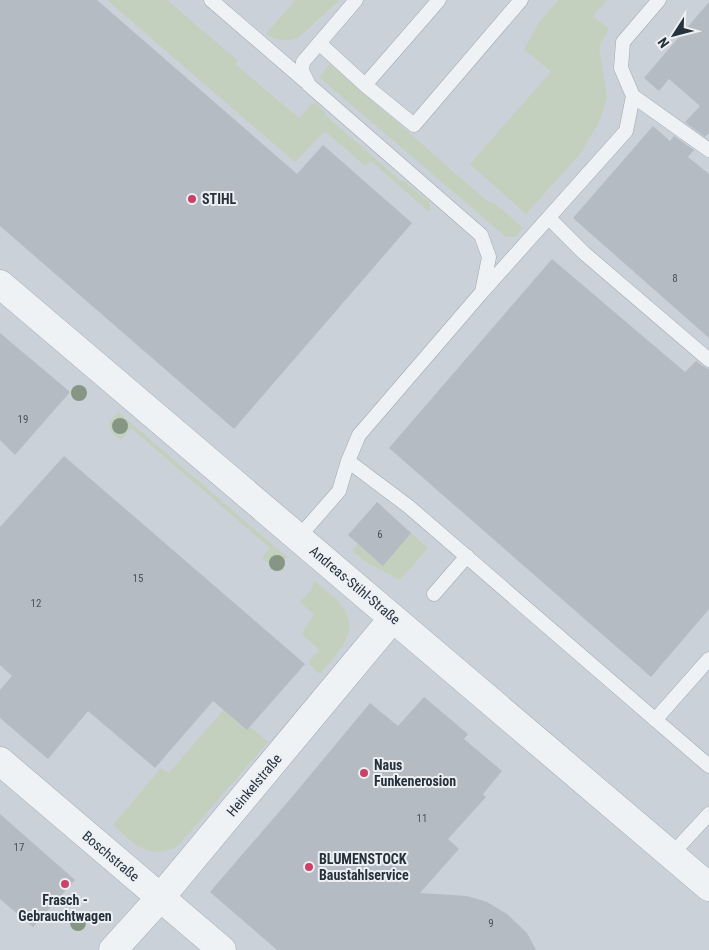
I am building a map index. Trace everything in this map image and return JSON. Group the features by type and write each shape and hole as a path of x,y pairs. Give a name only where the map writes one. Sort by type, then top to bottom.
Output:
{"street":[{"name":"Andreas-Stihl-Straße","path":"0,284 709,887"},
{"name":"Heinkelstraße","path":"113,950 160,898 393,618"},
{"name":"Boschstraße","path":"0,761 222,950"}],"lane":[{"path":"211,0 481,234 489,257 482,292"},
{"path":"310,85 302,71 303,62 356,0"},
{"path":"365,85 439,0"},
{"path":"319,43 365,85 414,125 521,0"},
{"path":"659,0 623,42 621,68 633,96 709,150"},
{"path":"298,538 339,491 359,434 482,292 626,131 633,96"},
{"path":"550,218 584,253 709,360"},
{"path":"348,461 408,506 709,766"},
{"path":"434,594 467,556"},
{"path":"655,720 709,659"},
{"path":"671,856 709,814"}],"shaded area":[{"path":"0,0 709,0 709,950 0,950"}],"green space":[{"path":"107,0 167,0 238,61 235,64 299,118 310,105 315,103 326,113 325,115 401,181 403,180 429,202 429,212 371,161 365,166 325,131 295,162"},
{"path":"295,0 340,0 299,37 282,40 266,34"},
{"path":"558,0 607,0 593,16 609,29 599,47 607,97 599,122 580,154 526,214 470,164 551,72 524,49 540,21"},
{"path":"330,64 487,201 494,203 523,228 515,237 506,237 319,77"},
{"path":"118,412 287,557 276,570 262,558 270,548 131,428 121,440 112,433 109,423"},
{"path":"411,533 428,548 400,580 366,562 352,551 358,543 383,565"},
{"path":"314,581 338,601 349,621 349,631 346,640 320,674 308,663 319,650 302,634 314,614 300,602 311,590"},
{"path":"226,707 268,742 177,847 157,852 149,851 135,844 113,825 161,768 169,773"}],"building":[{"name":"STIHL","path":"0,0 97,0 297,174 323,145 412,223 234,429 0,226"},
{"path":"709,2 709,133 705,137 685,122 700,106 669,79 659,91 644,78"},
{"path":"653,126 670,141 674,136 694,150 688,157 709,174 709,338 573,218"},
{"path":"552,259 685,372 696,361 709,369 709,609 651,677 389,448"},
{"path":"0,333 70,392 15,455 0,440"},
{"path":"64,456 305,664 247,730 213,701 155,768 88,711 48,759 0,718 0,690 12,676 0,665 0,527"},
{"path":"377,502 411,533 383,566 348,535"},
{"path":"424,697 468,734 464,739 502,771 483,794 486,797 448,839 459,849 420,893 467,896 487,902 507,914 527,933 536,950 277,950 210,892 370,703 398,726"},
{"path":"0,814 75,880 33,927 0,899"}],"place":[{"name":"STIHL","path":"192,199"},
{"name":"Naus Funkenerosion","path":"364,773"},
{"name":"BLUMENSTOCK Baustahlservice","path":"309,867"},
{"name":"Frasch - Gebrauchtwagen","path":"65,884"}]}
